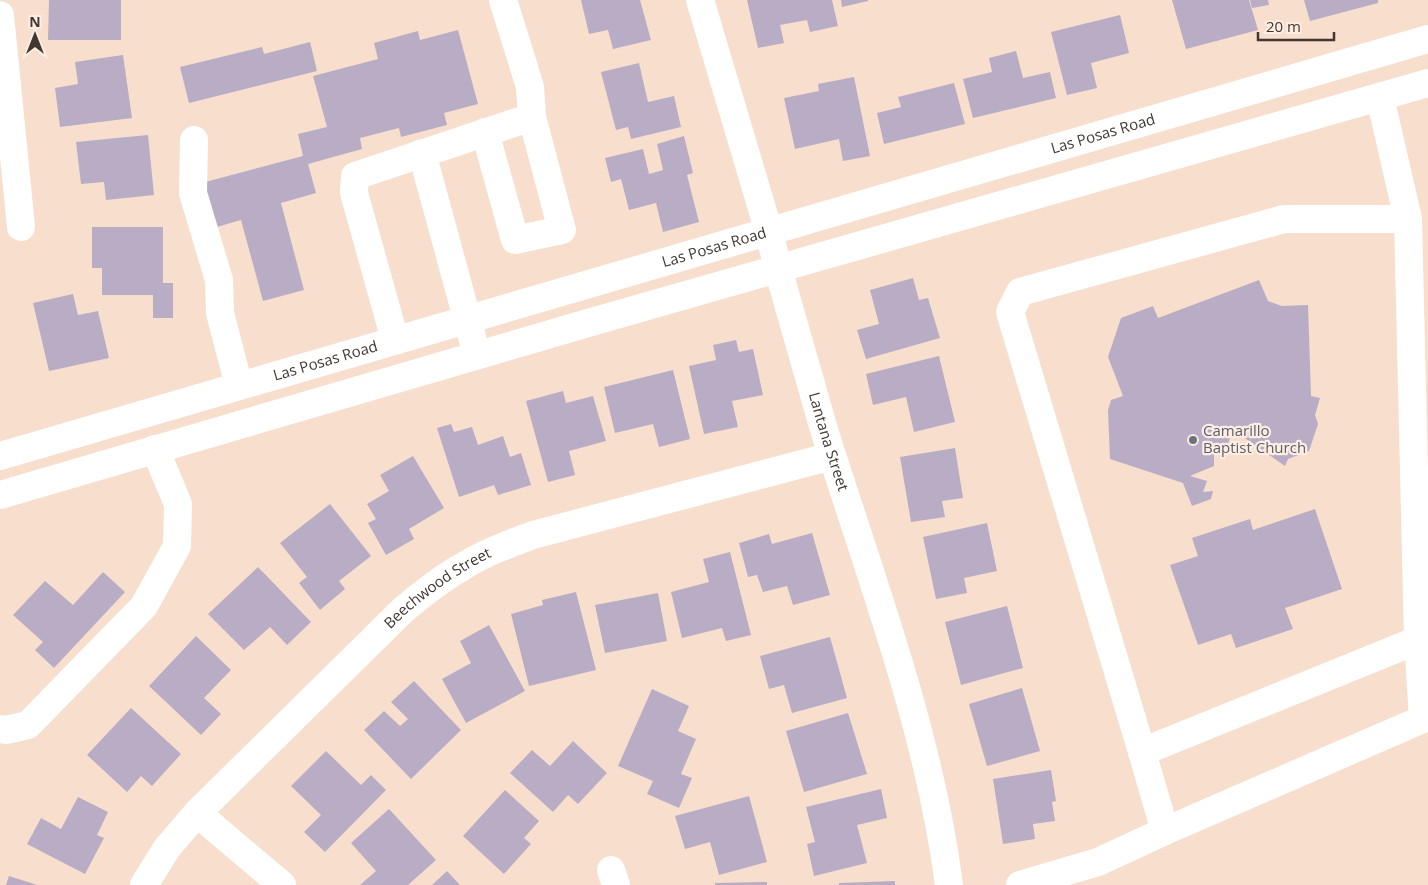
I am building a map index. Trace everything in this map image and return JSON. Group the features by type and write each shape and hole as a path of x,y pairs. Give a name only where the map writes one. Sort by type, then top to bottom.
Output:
{"main road":[{"path":"484,132 515,240 562,230 532,117 530,87 502,0"},
{"name":"Lantana Street","path":"700,0 832,456 882,604 919,732 938,817 949,885"},
{"path":"0,15 21,227"},
{"name":"Las Posas Road","path":"0,456 1428,40"},
{"path":"0,494 777,268 1428,82"},
{"path":"1020,885 1098,862 1423,719 1423,640 1408,219 1380,97"},
{"path":"395,340 354,194 355,176 532,117"},
{"path":"194,140 193,193 219,280 220,313 239,386"},
{"path":"422,153 478,355"},
{"path":"1166,831 1010,312 1020,292 1284,219 1408,219"},
{"path":"0,729 6,730 28,725 144,606 154,589 177,546 178,504 154,449"},
{"name":"Beechwood Street","path":"144,885 167,848 197,813 403,610 432,586 464,566 497,548 533,535 832,456"},
{"path":"1142,752 1423,640"},
{"path":"197,813 282,885"}],"building":[{"path":"49,0 121,0 121,40 48,40"},
{"path":"581,0 640,0 651,40 613,49 608,30 589,34"},
{"path":"747,0 832,0 838,26 810,32 807,20 780,25 784,43 758,48"},
{"path":"841,0 868,0 868,1 842,7"},
{"path":"1172,0 1249,0 1258,30 1186,49"},
{"path":"1250,0 1268,0 1269,5 1252,8"},
{"path":"1304,0 1378,0 1378,3 1310,21"},
{"path":"1120,15 1129,53 1091,63 1097,88 1067,95 1051,32"},
{"path":"458,30 478,104 444,113 447,125 401,137 399,128 360,138 362,149 308,164 316,193 281,203 304,290 263,301 241,220 210,229 198,184 303,156 298,134 327,127 313,76 378,59 374,43 418,31 420,40"},
{"path":"310,42 317,71 189,103 180,67 262,47 264,54"},
{"path":"1016,51 1023,78 1050,72 1056,98 973,118 963,79 992,72 989,58"},
{"path":"123,55 132,118 60,127 55,88 78,84 75,62"},
{"path":"639,63 648,102 674,96 681,127 631,139 628,127 616,130 601,72"},
{"path":"854,77 870,156 843,161 839,139 795,149 784,98 819,91 818,84"},
{"path":"954,83 965,124 884,144 877,113 901,107 898,97"},
{"path":"148,135 154,195 106,200 104,182 81,184 76,142"},
{"path":"684,136 693,173 687,175 699,222 663,232 656,203 629,210 621,179 611,182 605,158 643,149 649,174 663,170 657,144"},
{"path":"92,227 163,227 163,283 173,283 173,318 153,318 153,295 102,295 102,268 92,268"},
{"path":"913,278 919,300 928,298 940,338 866,359 857,330 879,324 870,290"},
{"path":"1259,280 1268,301 1282,306 1308,305 1311,396 1320,398 1315,415 1318,424 1309,451 1288,459 1285,466 1233,430 1226,449 1214,454 1214,466 1190,476 1207,481 1203,492 1213,491 1211,499 1192,506 1183,483 1110,459 1108,410 1111,400 1123,396 1108,357 1121,318 1153,306 1158,318"},
{"path":"73,294 78,315 98,311 109,358 49,371 33,303"},
{"path":"736,340 739,352 753,349 763,395 732,401 738,427 704,434 689,366 716,360 713,345"},
{"path":"939,356 955,422 914,432 906,397 873,405 866,374"},
{"path":"673,370 690,439 659,447 653,424 615,433 604,387"},
{"path":"563,391 566,403 593,396 606,441 569,451 575,475 548,482 526,401"},
{"path":"451,424 454,432 472,427 478,445 503,436 510,457 521,453 531,485 498,495 494,485 459,497 437,428"},
{"path":"955,448 963,498 942,501 945,517 911,522 900,457"},
{"path":"413,456 444,508 409,529 414,539 386,555 368,523 376,519 367,504 389,491 380,475"},
{"path":"330,504 371,556 339,581 345,589 320,610 299,583 307,577 280,543"},
{"path":"1315,509 1342,589 1285,608 1293,629 1236,648 1231,634 1198,645 1170,565 1198,556 1192,538 1250,519 1253,530"},
{"path":"987,523 997,571 964,578 967,593 936,599 923,537"},
{"path":"812,533 830,595 793,605 787,586 763,592 757,575 748,577 739,543 769,534 772,544"},
{"path":"730,552 751,635 726,641 722,628 682,638 671,592 709,582 703,559"},
{"path":"258,567 311,622 287,645 270,627 244,650 208,614"},
{"path":"103,572 125,592 54,668 35,650 43,642 13,615 45,581 73,605"},
{"path":"576,592 596,670 529,686 511,614 543,605 542,600"},
{"path":"658,593 667,641 605,653 595,605"},
{"path":"1007,606 1023,668 961,685 945,622"},
{"path":"489,625 525,691 466,723 442,679 471,663 460,641"},
{"path":"196,636 231,670 204,698 221,714 201,735 149,686"},
{"path":"830,637 847,698 792,713 784,685 769,689 760,656"},
{"path":"414,681 461,730 411,779 364,730 384,711 400,726 408,719 391,702"},
{"path":"1022,688 1040,751 987,766 969,704"},
{"path":"652,689 689,706 678,731 696,739 681,774 692,778 679,808 647,794 653,781 618,766"},
{"path":"131,708 181,754 152,786 141,776 127,792 87,755"},
{"path":"848,713 867,774 804,792 786,731"},
{"path":"573,741 607,773 578,804 568,795 553,812 510,773 532,750 550,766"},
{"path":"326,751 361,785 371,775 386,790 325,852 304,832 321,815 291,786"},
{"path":"1051,770 1056,801 1052,802 1055,821 1033,824 1035,839 1003,844 993,779"},
{"path":"881,789 887,818 857,825 867,863 814,876 807,844 815,842 806,807"},
{"path":"505,790 539,821 524,838 531,844 504,874 463,836"},
{"path":"749,796 767,862 719,875 710,842 685,849 675,816"},
{"path":"78,797 108,812 97,835 104,838 85,874 27,844 41,818 61,829"},
{"path":"389,809 436,860 408,885 360,885 376,871 351,843"},
{"path":"447,871 460,885 432,885"},
{"path":"9,876 37,885 6,885"},
{"path":"895,881 895,885 839,885 839,883"},
{"path":"767,882 767,885 715,885 715,883"}],"place":[{"name":"Camarillo Baptist Church","path":"1193,440"}]}
